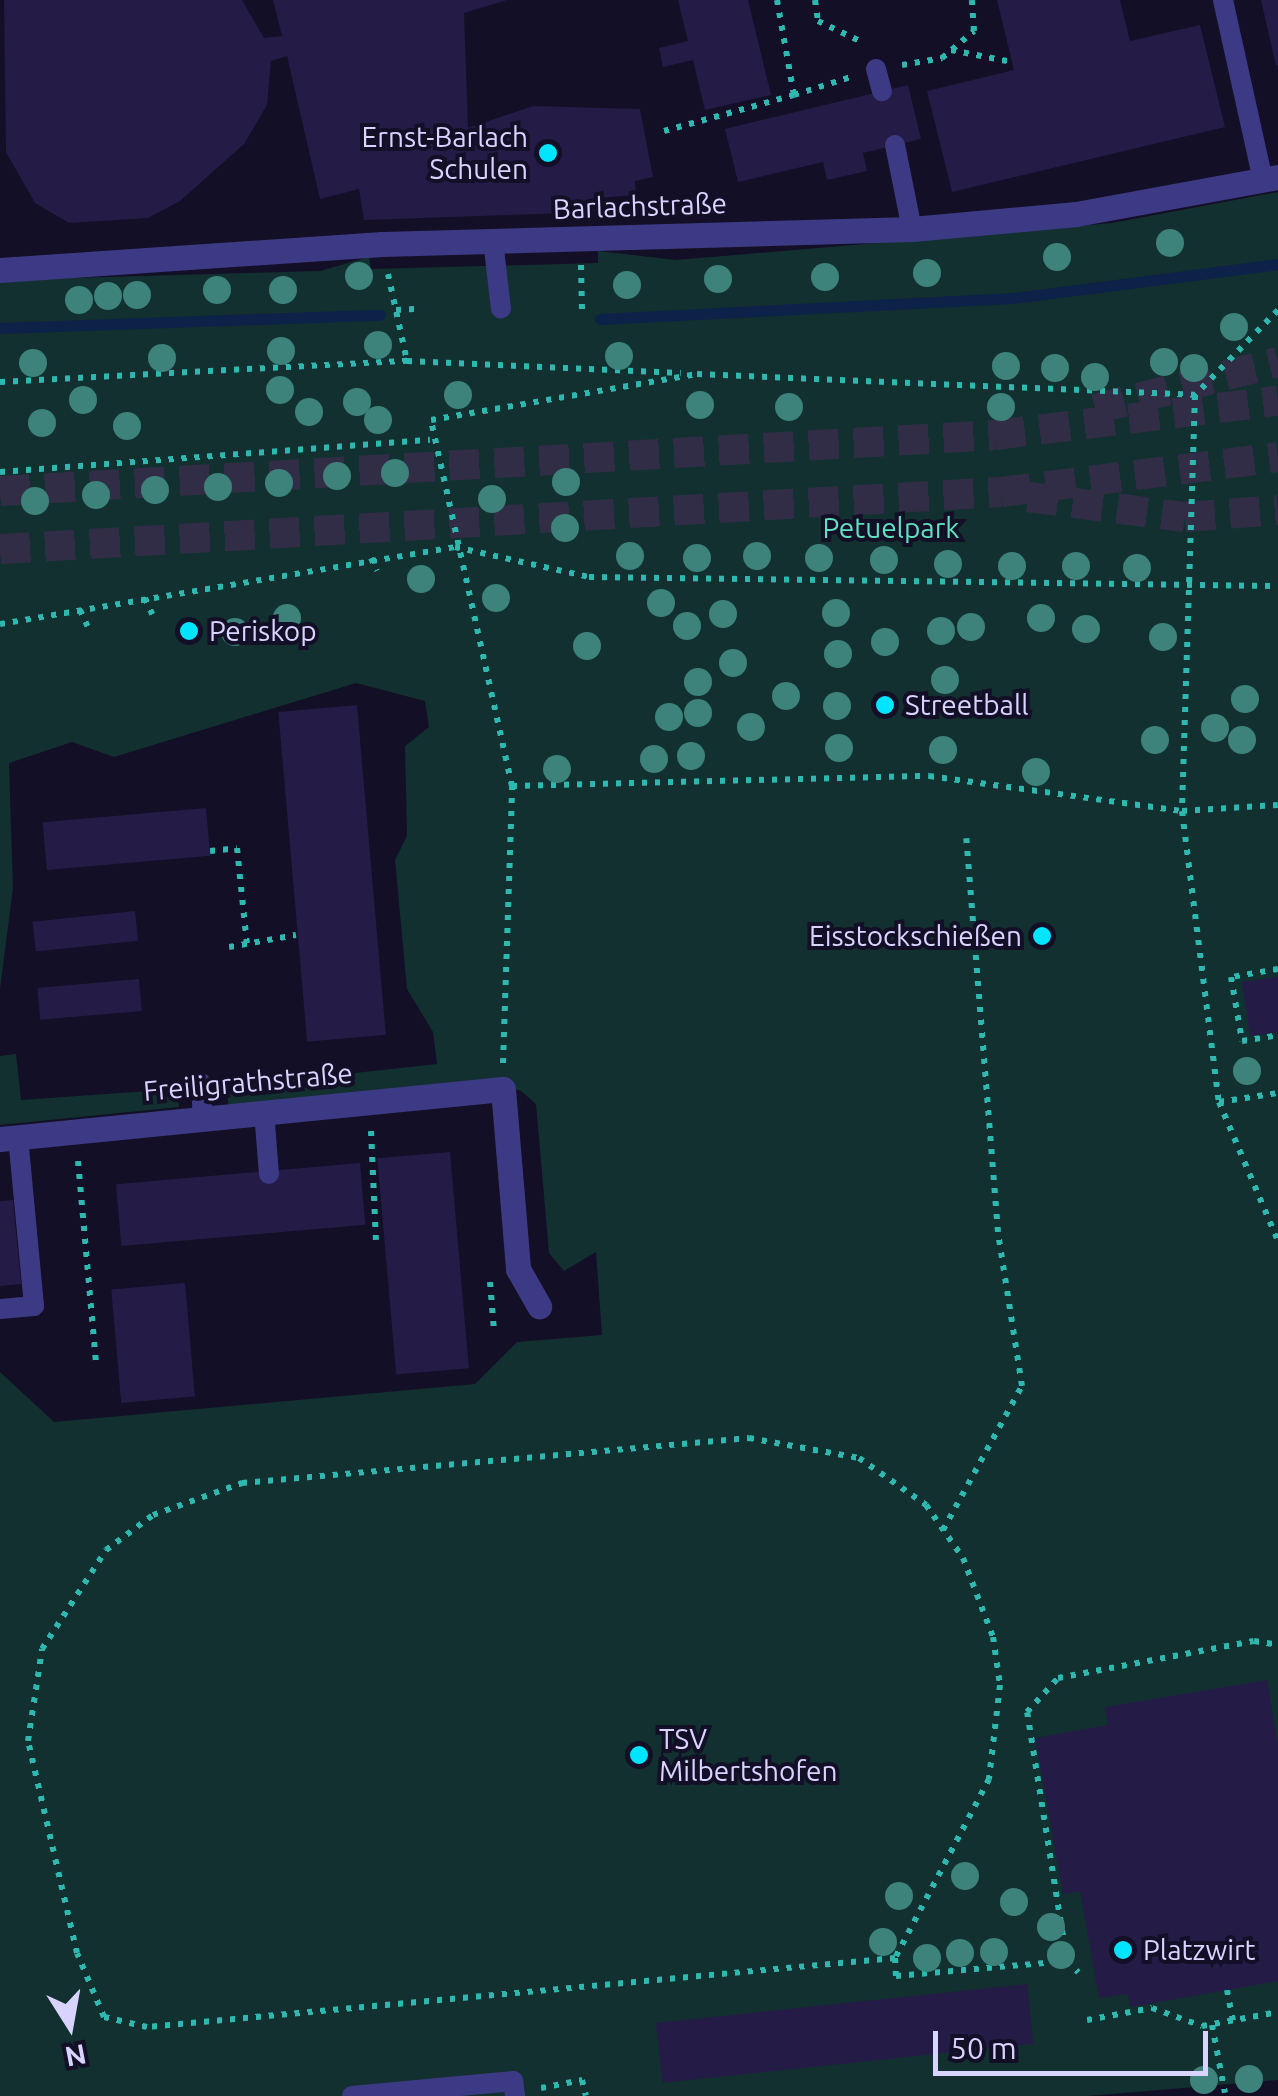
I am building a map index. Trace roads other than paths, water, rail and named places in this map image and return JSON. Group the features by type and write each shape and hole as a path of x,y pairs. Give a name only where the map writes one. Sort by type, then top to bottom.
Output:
{"street":[{"name":"Barlachstraße","path":"0,270 382,244 912,229 1076,214 1270,178"},
{"name":"Freiligrathstraße","path":"9,1138 503,1089 518,1269 539,1306"}],"lane":[{"path":"1222,0 1270,178"},
{"path":"876,69 882,91"},
{"path":"895,145 912,229"},
{"path":"493,240 501,308"},
{"path":"201,1083 203,1116"},
{"path":"264,1111 268,1174"},
{"path":"0,1309 34,1306 9,1138"},
{"path":"352,2096 513,2081 515,2096"}],"waterway":[{"path":"600,319 1013,298 1278,264"},
{"path":"0,328 380,315"}],"tunnel":[{"path":"1095,409 1278,362"},
{"path":"0,491 995,435 1278,401"},
{"path":"0,549 1001,492 1278,457"},
{"path":"1028,497 1185,517 1278,510"}],"place":[{"name":"Ernst-Barlach Schulen","path":"548,153"},
{"name":"Periskop","path":"189,631"},
{"name":"Streetball","path":"885,705"},
{"name":"Eisstockschießen","path":"1042,936"},
{"name":"TSV Milbertshofen","path":"639,1755"},
{"name":"Platzwirt","path":"1123,1950"}],"park label":[{"name":"Petuelpark","path":"891,528"}]}
